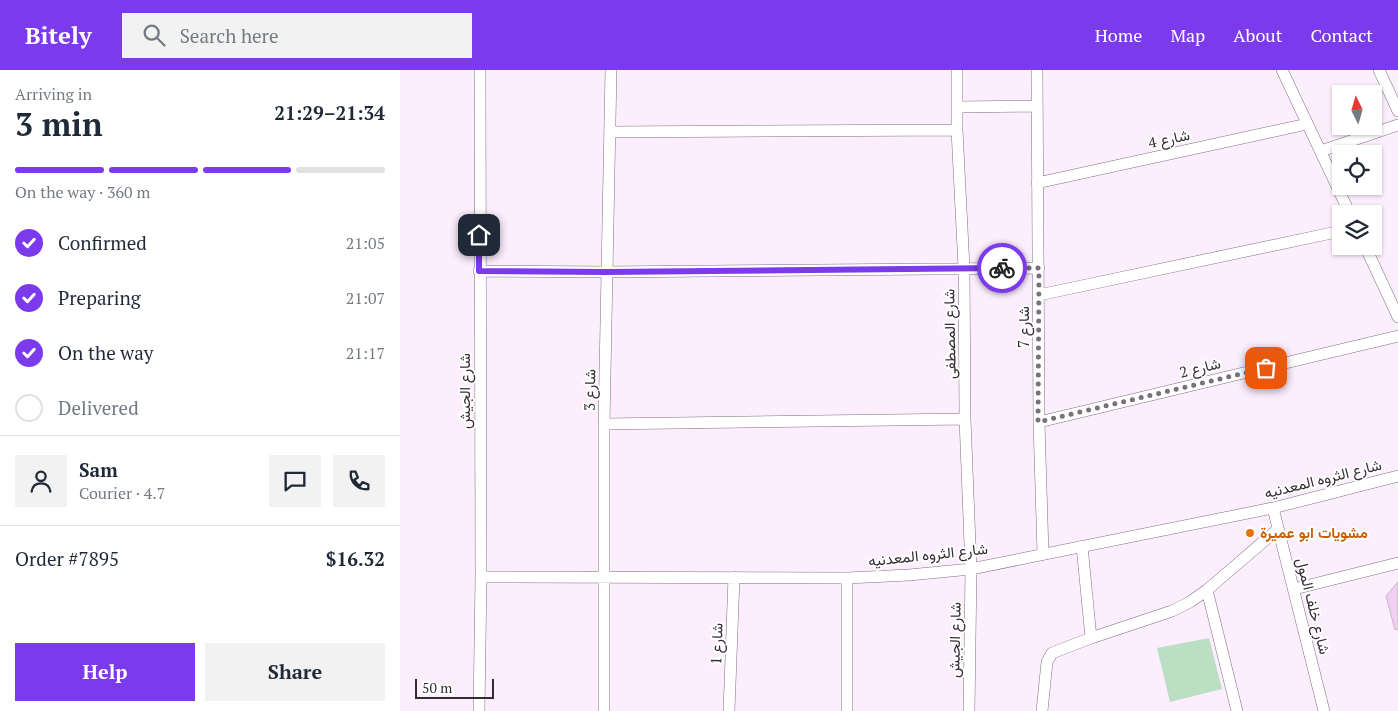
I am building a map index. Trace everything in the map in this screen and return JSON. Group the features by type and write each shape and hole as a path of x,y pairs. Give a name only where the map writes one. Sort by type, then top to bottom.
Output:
{"street":[{"name":"شارع الجيش","path":"479,711 481,577 480,70"},
{"name":"شارع 3","path":"604,711 604,424 611,70"},
{"name":"شارع المصطفى","path":"957,70 957,130 964,268 965,419 971,569"},
{"name":"شارع 7","path":"1037,70 1038,422 1043,554"},
{"path":"1282,70 1346,205"},
{"path":"1378,70 1398,111"},
{"path":"957,107 1037,106"},
{"name":"شارع 4","path":"1037,183 1308,124"},
{"path":"1321,151 1398,125"},
{"path":"610,132 957,130"},
{"path":"1039,296 1332,233"},
{"path":"1369,255 1398,317"},
{"path":"479,271 606,272 1039,268"},
{"name":"شارع 2","path":"1038,422 1398,336"},
{"path":"604,424 965,419"},
{"name":"شارع الثروه المعدنيه","path":"481,577 847,578 971,569 1273,508 1398,476"},
{"name":"شارع خلف المول","path":"1273,508 1324,711"},
{"path":"1042,711 1049,656 1057,650 1172,611 1190,602 1207,590 1278,529"},
{"path":"1082,546 1091,638"},
{"path":"1294,589 1398,563"},
{"name":"شارع الجيش","path":"969,711 971,569"},
{"name":"شارع 1","path":"730,711 734,578"},
{"path":"847,578 847,711"},
{"path":"1207,590 1236,711"}],"green space":[{"path":"1209,638 1222,689 1170,702 1157,648"}],"building":[{"path":"1398,582 1398,629 1395,630 1386,596"}],"way so far":[{"path":"1002,268 1039,268 1038,422 1266,368"}],"place":[{"name":"مشويات ابو عميرة","path":"1250,533"}],"route":[{"path":"479,235 479,271 606,272 1002,268"}]}
